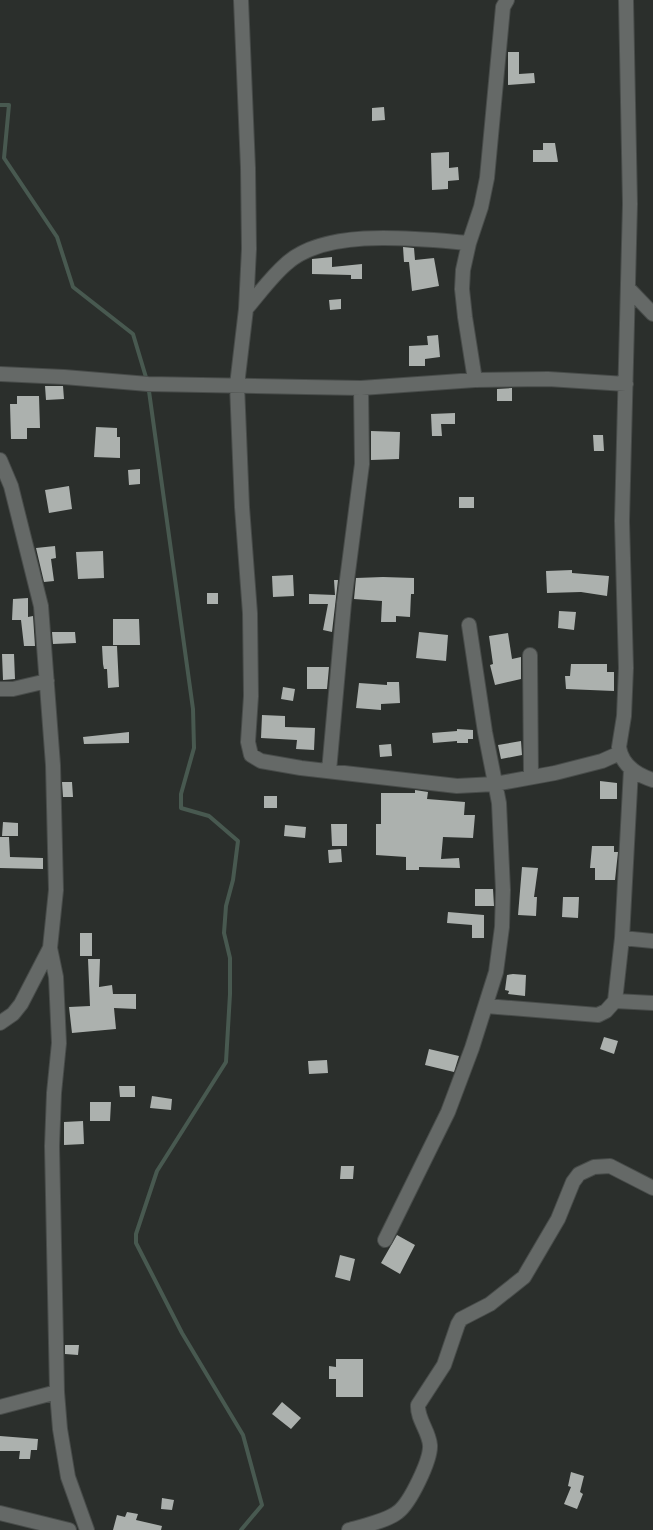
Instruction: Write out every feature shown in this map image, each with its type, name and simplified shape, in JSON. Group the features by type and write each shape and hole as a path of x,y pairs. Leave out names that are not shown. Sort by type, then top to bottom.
{"street":[{"path":"241,0 249,249 246,309 237,385 242,507 250,613 249,750 251,755 261,762 457,786 495,784 589,765 620,753"},
{"path":"475,380 462,289 463,270 469,243 482,207 487,178 504,7 507,0"},
{"path":"627,0 630,204 622,521 626,668 624,716 619,734 620,753 630,769 653,780"},
{"path":"246,309 287,262 311,248 329,242 385,238 469,243"},
{"path":"628,288 653,314"},
{"path":"0,374 148,384 361,388 475,380 548,379 626,384"},
{"path":"329,771 344,603 362,464 361,388"},
{"path":"0,460 11,486 41,606 53,765 56,890 50,948 56,977 59,1042 52,1146 57,1392 68,1477 87,1530"},
{"path":"385,1239 448,1112 496,972 502,927 503,890 499,803 485,732 469,625"},
{"path":"530,655 531,776"},
{"path":"0,689 12,689 47,681"},
{"path":"486,1006 598,1015 606,1011 615,1001 622,938 630,769"},
{"path":"622,938 653,941"},
{"path":"0,1023 13,1014 21,1004 50,948"},
{"path":"615,1001 653,1003"},
{"path":"350,1530 373,1524 399,1512 426,1467 430,1448 429,1438 417,1412 418,1405 444,1365 458,1324 461,1320 490,1304 524,1276 558,1219 573,1182 579,1174 594,1167 610,1166 653,1188"},
{"path":"0,1407 57,1392"},
{"path":"0,1513 69,1530"}],"building":[{"path":"508,52 519,52 519,74 534,73 535,83 508,85"},
{"path":"384,107 385,120 372,121 372,108"},
{"path":"543,143 555,143 558,162 533,162 533,150 543,150"},
{"path":"449,152 449,168 458,167 459,180 448,181 448,189 432,190 431,153"},
{"path":"403,247 414,248 415,260 434,258 439,286 412,291 409,262 404,262"},
{"path":"332,257 332,267 362,264 362,279 351,279 351,275 312,274 312,259"},
{"path":"341,299 341,309 330,310 329,300"},
{"path":"438,335 440,357 425,359 425,366 409,366 409,346 428,345 427,336"},
{"path":"45,386 63,386 64,399 46,400"},
{"path":"512,388 512,401 497,401 497,389"},
{"path":"17,396 39,396 40,428 27,428 27,439 11,439 10,404 17,404"},
{"path":"455,413 455,424 441,424 442,436 432,436 431,414"},
{"path":"96,427 117,428 117,437 120,437 120,458 94,457"},
{"path":"371,431 400,432 399,459 371,460"},
{"path":"593,435 603,435 604,451 594,451"},
{"path":"140,469 140,484 129,485 128,470"},
{"path":"69,486 72,509 49,513 45,490"},
{"path":"459,497 474,497 474,508 459,508"},
{"path":"55,546 56,558 51,559 54,581 44,582 36,548"},
{"path":"103,551 104,578 78,579 76,552"},
{"path":"572,570 572,573 609,576 607,596 581,592 547,593 546,571"},
{"path":"293,575 294,596 273,597 272,576"},
{"path":"356,578 414,578 410,617 396,616 396,622 381,622 382,601 354,599"},
{"path":"334,580 338,580 332,632 323,630 328,604 309,604 309,594 335,595"},
{"path":"207,593 218,593 218,604 207,604"},
{"path":"28,598 28,617 33,616 35,646 24,646 21,620 12,620 13,599"},
{"path":"559,611 576,612 574,630 558,628"},
{"path":"113,619 139,619 140,645 113,645"},
{"path":"52,632 75,632 76,643 53,644"},
{"path":"419,632 448,635 446,661 416,658"},
{"path":"508,633 512,659 521,657 521,679 495,685 490,665 493,664 489,636"},
{"path":"102,646 117,646 119,687 108,688"},
{"path":"2,654 14,654 15,679 3,680"},
{"path":"571,664 607,664 607,672 614,672 614,691 566,689 565,676 570,676"},
{"path":"307,667 329,667 327,689 307,689"},
{"path":"387,682 399,682 400,703 381,704 381,710 356,708 359,683 387,685"},
{"path":"283,687 295,689 293,701 281,699"},
{"path":"262,715 285,716 285,727 315,728 314,750 296,749 297,740 261,738"},
{"path":"457,729 473,730 473,739 468,739 468,743 457,743 457,741 433,743 432,733 457,731"},
{"path":"129,732 129,743 84,744 83,737"},
{"path":"521,741 522,755 501,759 498,745"},
{"path":"391,744 392,756 380,757 379,745"},
{"path":"600,781 617,783 617,799 600,799"},
{"path":"62,782 72,782 73,797 63,797"},
{"path":"415,790 428,792 427,799 465,802 464,815 475,815 473,838 443,837 441,859 459,858 460,868 419,867 419,870 406,870 406,857 376,855 376,824 381,824 381,793 415,793"},
{"path":"264,796 277,796 277,808 264,808"},
{"path":"3,822 18,823 18,836 2,836"},
{"path":"331,824 347,824 347,846 332,846"},
{"path":"285,825 306,827 305,838 284,836"},
{"path":"0,837 9,837 10,857 43,858 43,869 0,868"},
{"path":"592,846 614,846 614,852 618,852 615,880 595,880 595,868 590,868"},
{"path":"341,849 342,862 329,863 328,850"},
{"path":"522,867 538,868 534,897 537,897 536,916 518,915"},
{"path":"475,889 493,889 494,906 475,906"},
{"path":"563,897 579,897 578,918 562,917"},
{"path":"448,912 484,915 484,938 472,938 472,925 447,923"},
{"path":"80,933 92,933 92,956 80,956"},
{"path":"88,959 100,959 99,987 112,985 113,994 136,994 136,1009 114,1008 116,1029 72,1033 69,1007 90,1006"},
{"path":"507,975 526,975 525,996 508,994 509,991 505,990"},
{"path":"604,1037 618,1041 614,1054 600,1049"},
{"path":"429,1049 459,1056 454,1072 425,1065"},
{"path":"327,1060 328,1073 309,1074 308,1061"},
{"path":"119,1086 135,1086 135,1097 120,1097"},
{"path":"152,1096 172,1099 171,1110 150,1108"},
{"path":"90,1102 111,1102 110,1121 90,1121"},
{"path":"83,1121 84,1144 64,1145 64,1122"},
{"path":"341,1166 354,1166 353,1179 340,1179"},
{"path":"397,1235 415,1245 400,1274 381,1263"},
{"path":"340,1255 355,1259 350,1281 335,1277"},
{"path":"65,1345 79,1345 78,1355 65,1354"},
{"path":"336,1359 363,1359 363,1397 336,1397 336,1379 329,1379 329,1366 336,1367"},
{"path":"282,1402 301,1418 291,1429 272,1414"},
{"path":"0,1436 38,1439 37,1450 31,1450 30,1459 19,1459 20,1451 0,1451"},
{"path":"571,1472 584,1476 580,1492 583,1494 577,1509 564,1504 571,1487 568,1486"},
{"path":"162,1498 174,1500 172,1510 161,1509"},
{"path":"127,1512 138,1514 136,1520 162,1526 161,1530 113,1530 117,1515 125,1517"}],"waterway":[{"path":"0,105 9,105 4,158 57,237 73,287 133,334 148,384 193,709 194,748 181,794 181,808 209,816 238,841 233,880 226,906 224,933 230,958 226,1062 157,1171 136,1234 136,1243 182,1333 243,1435 262,1505 241,1530"}]}
